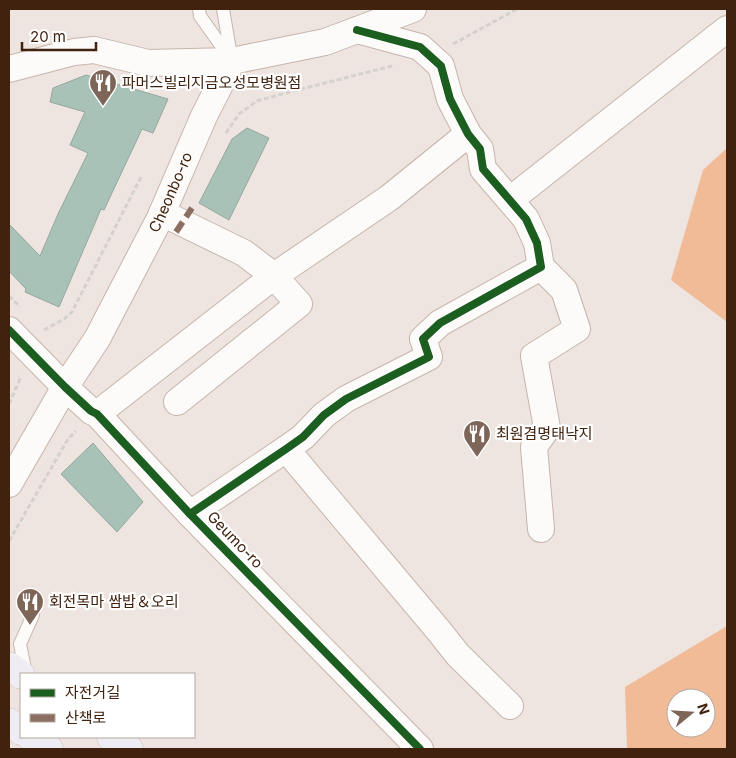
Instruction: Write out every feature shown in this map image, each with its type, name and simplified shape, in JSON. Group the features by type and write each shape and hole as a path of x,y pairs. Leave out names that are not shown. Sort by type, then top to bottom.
{"main road":[{"path":"9,666 20,674"},
{"path":"9,722 20,730"},
{"path":"32,738 49,749"},
{"path":"112,738 129,749"},
{"path":"9,746 19,749"}],"street":[{"path":"9,69 74,52 94,50 148,63 232,61 325,42 413,9"},
{"path":"357,30 420,47 441,66 450,99 468,134 480,148 483,168 526,219 537,243 541,267 564,290 577,330 534,356 546,428 534,447 541,529"},
{"path":"510,200 727,30"},
{"name":"Cheonbo-ro","path":"9,484 65,388 97,338 162,213 204,116 232,61"},
{"path":"87,421 274,276 389,198 468,134"},
{"path":"162,213 244,253 274,276 298,304 177,402"},
{"path":"190,514 286,449 303,436 324,415 346,399 429,357 423,339 440,322 541,267"},
{"name":"Geumo-ro","path":"16,320 65,388 91,410 87,421 190,514 420,749"},
{"path":"286,449 458,655 510,706"}],"lane":[{"path":"199,9 200,16 232,61"},
{"path":"223,9 232,61"},
{"path":"26,673 20,644 33,615"}],"path":[{"path":"450,46 517,9"},
{"path":"226,134 240,114 257,102 392,66"},
{"path":"37,323 44,330 64,319 72,312 142,175"},
{"path":"9,296 16,320"},
{"path":"9,404 20,379 18,370"},
{"path":"9,542 68,438 87,421"}],"shaded area":[{"path":"727,148 727,322 671,280 703,170"},
{"path":"727,626 727,749 627,749 625,687"}],"building":[{"path":"86,75 168,99 153,133 142,129 104,210 101,209 59,307 25,292 26,289 9,271 9,224 40,256 88,153 70,145 85,112 50,102 53,88"},
{"path":"247,128 269,138 229,220 199,203 232,139"},
{"path":"93,443 143,502 117,532 61,474"}],"marked path":[{"path":"176,232 192,208"}],"cycle path":[{"path":"190,514 303,437 324,415 346,399 429,357 423,339 440,323 541,267 537,243 526,219 483,169 480,149 468,134 450,99 441,66 420,47 357,30"},
{"path":"9,330 65,387 91,411 97,414 190,514 420,749"}],"place":[{"name":"파머스빌리지금오성모병원점","path":"103,107"},
{"name":"최원겸명태낙지","path":"477,458"},
{"name":"회전목마 쌈밥＆오리","path":"30,626"}]}
